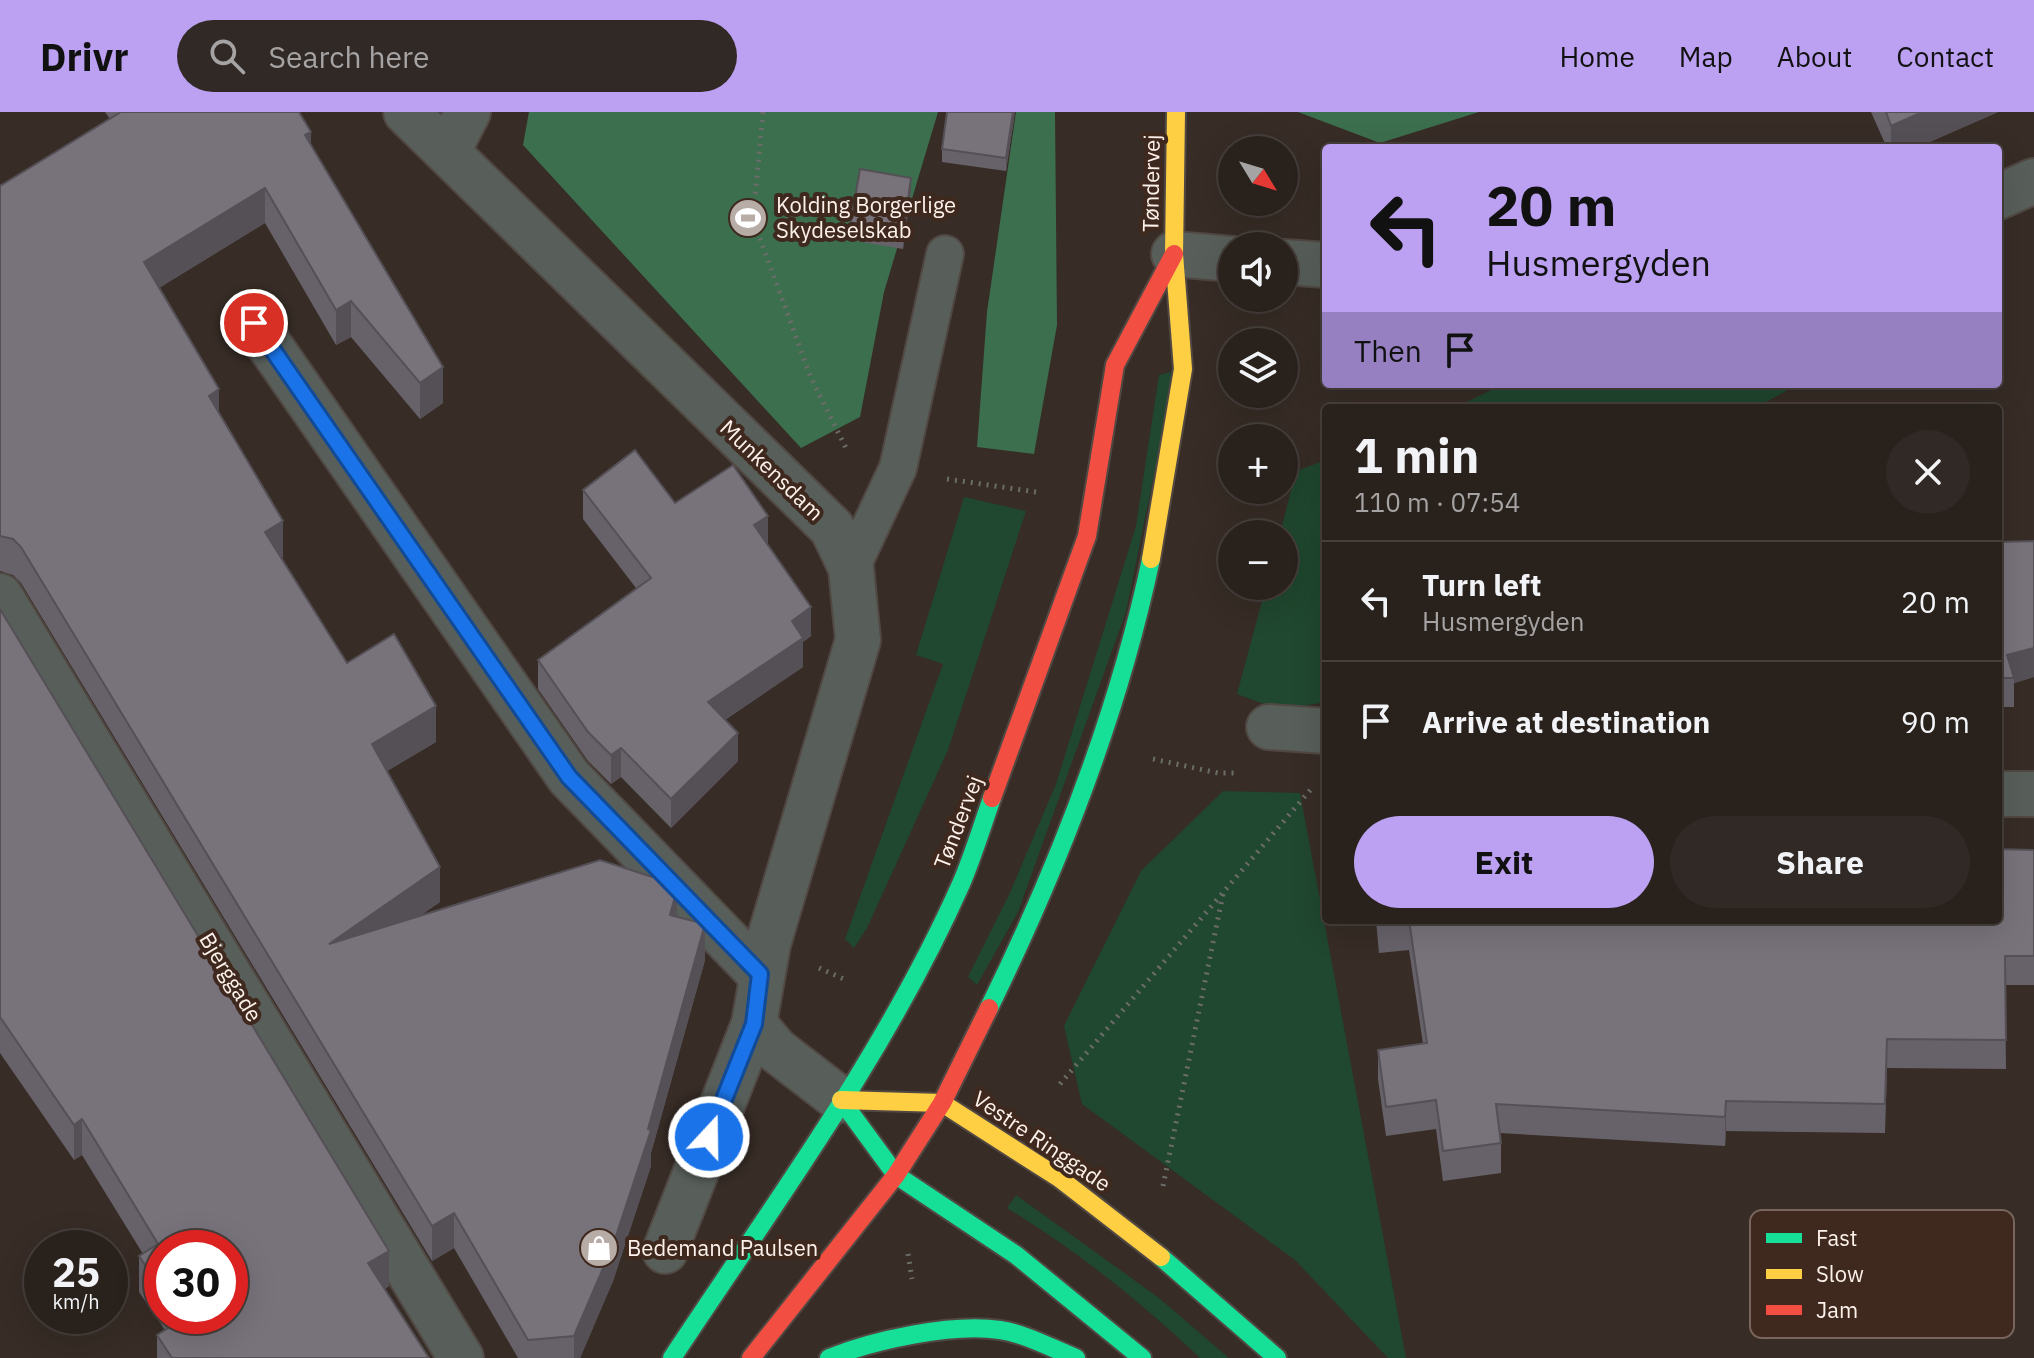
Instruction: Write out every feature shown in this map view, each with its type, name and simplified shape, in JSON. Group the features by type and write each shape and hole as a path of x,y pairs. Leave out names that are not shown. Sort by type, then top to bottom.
{"street":[{"name":"Munkensdam","path":"406,112 832,528 851,568 858,640 764,959 754,1024 665,1251"},
{"path":"448,151 468,112"},
{"name":"Tøndervej","path":"751,1358 896,1175 942,1103 1033,918 1068,834 1119,683 1150,562 1183,369 1174,254 1176,112"},
{"path":"2002,195 2034,181"},
{"path":"1174,254 1218,258"},
{"name":"Tøndervej","path":"672,1358 841,1100 898,1004 961,883 1042,667 1087,536 1115,365 1174,254"},
{"path":"1298,263 1322,265"},
{"path":"254,323 569,777 764,959"},
{"name":"Bjerggade","path":"0,596 461,1358"},
{"path":"1269,727 1322,731"},
{"path":"2002,794 2034,794"},
{"path":"754,1024 776,1050 841,1100 896,1175 1016,1255 1142,1358"},
{"name":"Vestre Ringgade","path":"841,1100 942,1103 1059,1178 1151,1247 1277,1358"},
{"path":"829,1358 843,1351 920,1336 999,1330 1076,1358"}],"lane":[{"path":"851,568 898,468 945,254"}],"path":[{"path":"763,112 753,219 811,378 878,511"},
{"path":"946,479 973,483"},
{"path":"1097,748 1218,773 1258,773 1269,727"},
{"path":"1060,1084 1316,784"},
{"path":"1151,1247 1223,893"},
{"path":"764,959 898,1004"}],"green space":[{"name":"Kolding Borgerlige Skydeselskab","path":"529,112 938,112 884,292 860,417 801,448 523,145"},
{"path":"1016,112 1055,112 1057,325 1034,454 977,447 987,312"},
{"path":"1298,112 1479,112 1380,143"},
{"path":"1175,371 1126,612 1018,912 977,985 968,977 1009,895 1056,784 1136,526 1159,375"},
{"path":"1496,388 1792,388 1762,404 1462,404"},
{"path":"1322,461 1322,703 1280,710 1237,694 1262,600 1298,600 1298,520 1284,520 1288,504 1298,504 1298,470"},
{"path":"964,497 1026,511 948,750 867,928 854,948 845,939 943,664 916,655"},
{"path":"1223,791 1300,793 1322,924 1325,924 1406,1358 1388,1358 1295,1260 1082,1104 1064,1026 1141,871"},
{"path":"1016,1195 1159,1298 1229,1358 1200,1358 1107,1278 1007,1208"}],"building":[{"path":"121,112 299,112 311,132 305,135 443,367 420,383 351,301 336,310 265,188 144,262 219,389 209,396 283,521 265,532 347,663 394,634 436,706 372,744 440,867 329,944 600,860 671,883 677,889 670,915 705,924 648,1129 651,1130 613,1245 574,1336 528,1340 454,1213 432,1226 21,547 13,539 0,536 0,186"},
{"path":"947,112 1013,112 1006,158 942,149"},
{"path":"1886,112 1922,112 1891,126"},
{"path":"860,169 911,178 903,236 850,227"},
{"path":"635,450 675,503 733,465 768,516 754,525 811,607 792,621 803,638 708,702 738,733 671,799 621,748 611,755 588,732 538,660 651,578 583,490"},
{"path":"2034,541 2034,648 2007,655 2014,678 2002,678 2002,542"},
{"path":"0,609 389,1251 368,1263 429,1358 172,1358 159,1334 248,1334 248,1230 149,1230 82,1119 74,1125 0,1017"},
{"path":"2002,849 2034,850 2034,956 2005,956 2006,1040 1887,1039 1885,1104 1726,1101 1725,1117 1496,1104 1501,1143 1443,1151 1436,1100 1386,1107 1378,1050 1427,1043 1410,924 2002,924"}],"traffic: fast":[{"path":"989,1008 1039,899 1084,788 1122,675 1151,559"},
{"path":"672,1358 826,1127 898,1008 961,884 992,798"},
{"path":"841,1100 896,1175 1016,1255 1142,1358"},
{"path":"1161,1257 1277,1358"},
{"path":"829,1358 913,1335 981,1328 1019,1335 1076,1358"}],"traffic: slow":[{"path":"1151,559 1183,369 1174,254 1176,112"},
{"path":"841,1100 942,1103 1059,1178 1161,1257"}],"traffic: jam":[{"path":"992,798 1087,536 1115,365 1174,254"},
{"path":"751,1358 896,1175 942,1103 989,1008"}],"place":[{"name":"Kolding Borgerlige Skydeselskab","path":"748,218"},
{"name":"Bedemand Paulsen","path":"599,1248"}],"route":[{"path":"254,323 569,777 760,974 754,1024 709,1137"}]}
